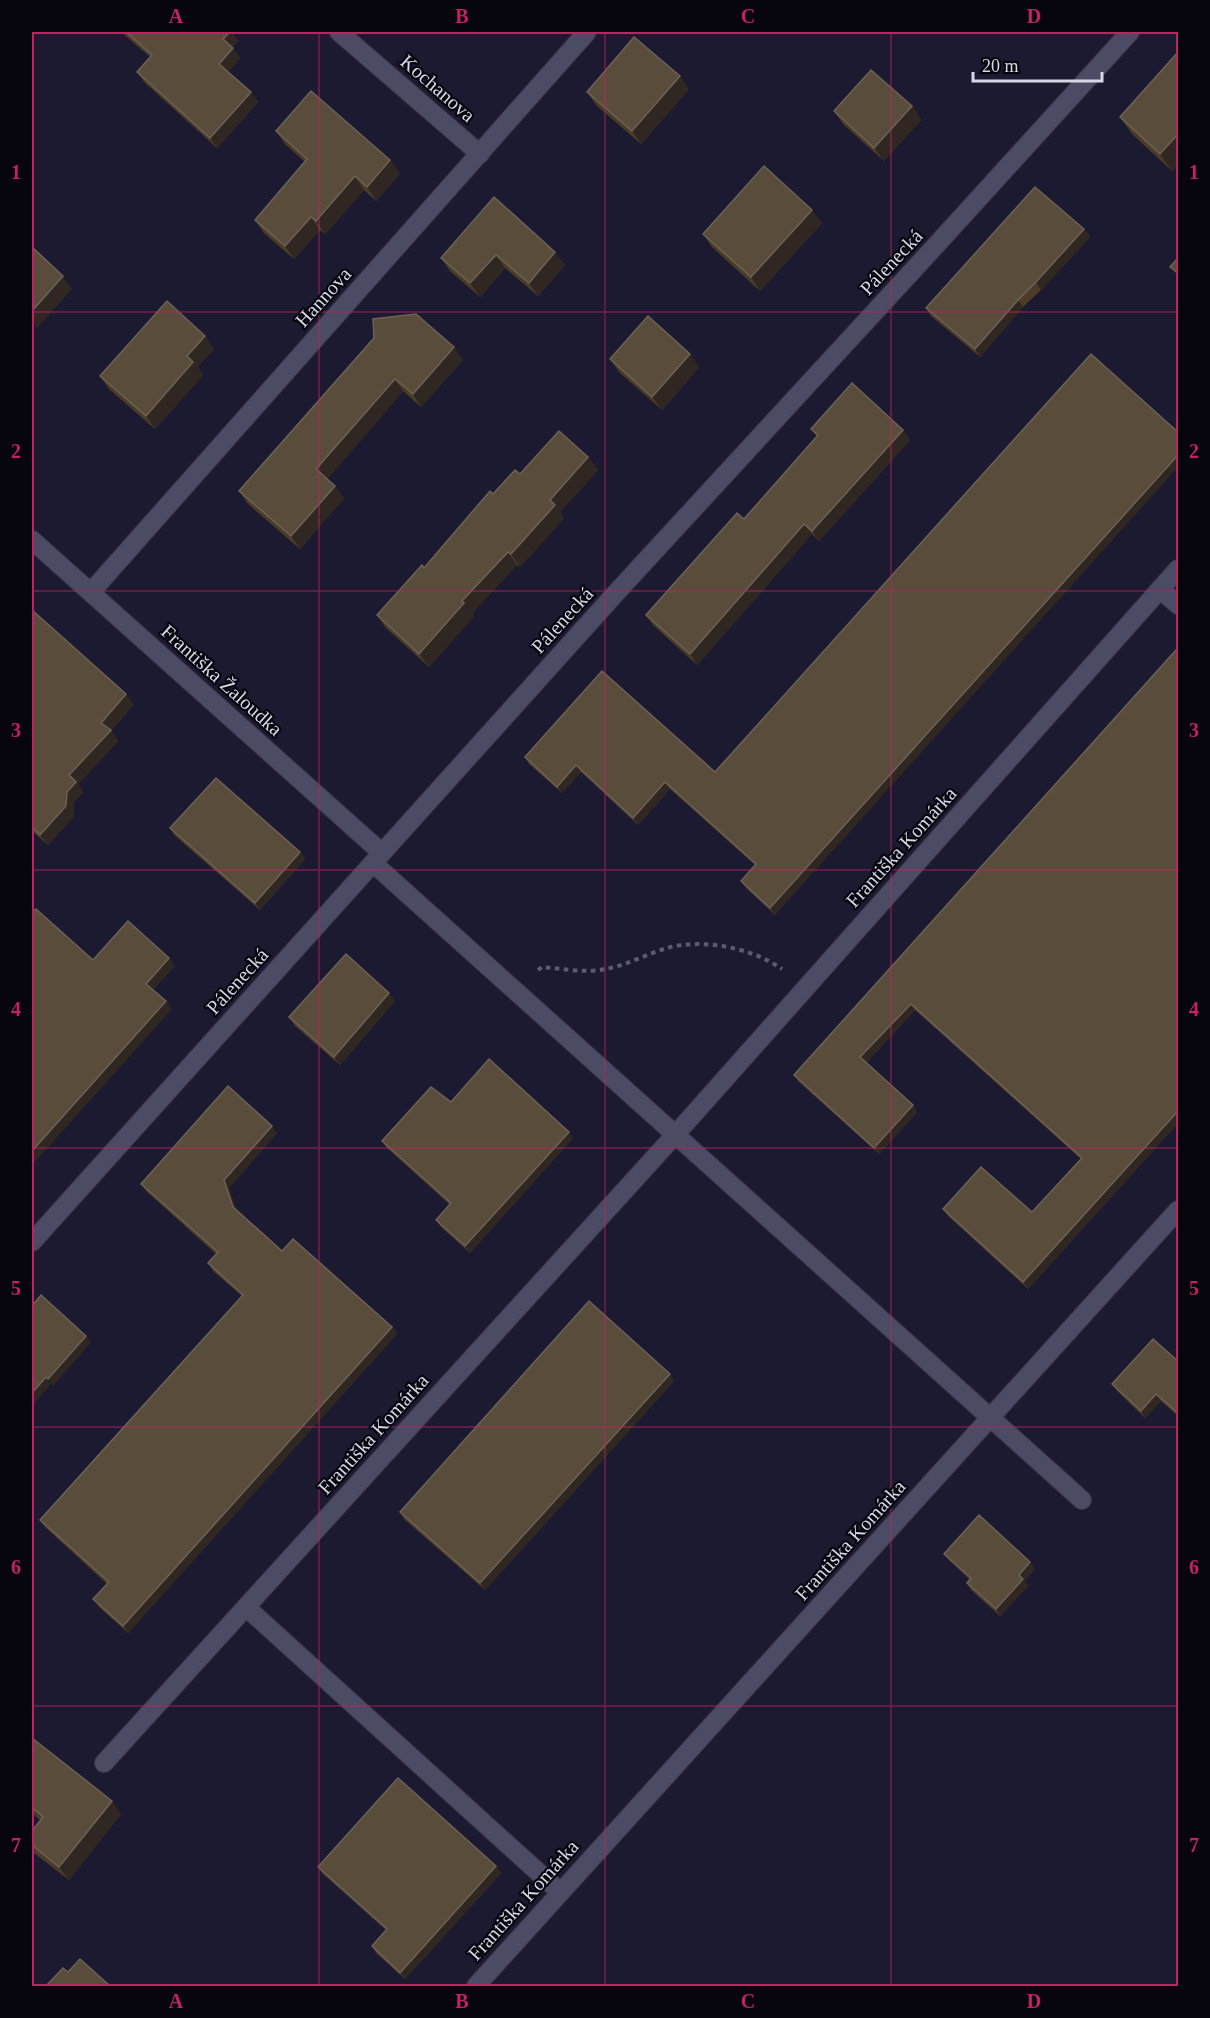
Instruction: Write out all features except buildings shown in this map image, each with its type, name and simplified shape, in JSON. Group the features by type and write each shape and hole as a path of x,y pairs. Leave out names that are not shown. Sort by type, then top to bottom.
{"street":[{"name":"Kochanova","path":"339,32 480,154"},
{"name":"Hannova","path":"91,592 587,32"},
{"name":"Pálenecká","path":"32,1242 615,594 1130,32"},
{"name":"Františka Žaloudka","path":"32,540 378,858"},
{"name":"Františka Komárka","path":"104,1763 675,1135 1179,568"},
{"path":"1160,589 1179,605"},
{"path":"378,858 515,991 1082,1500"},
{"name":"Františka Komárka","path":"476,1986 1179,1210"},
{"path":"247,1608 560,1892"}],"path":[{"path":"515,991 534,971 542,968 579,971 605,970 670,947 692,945 715,945 744,952 772,962 807,986"}]}
